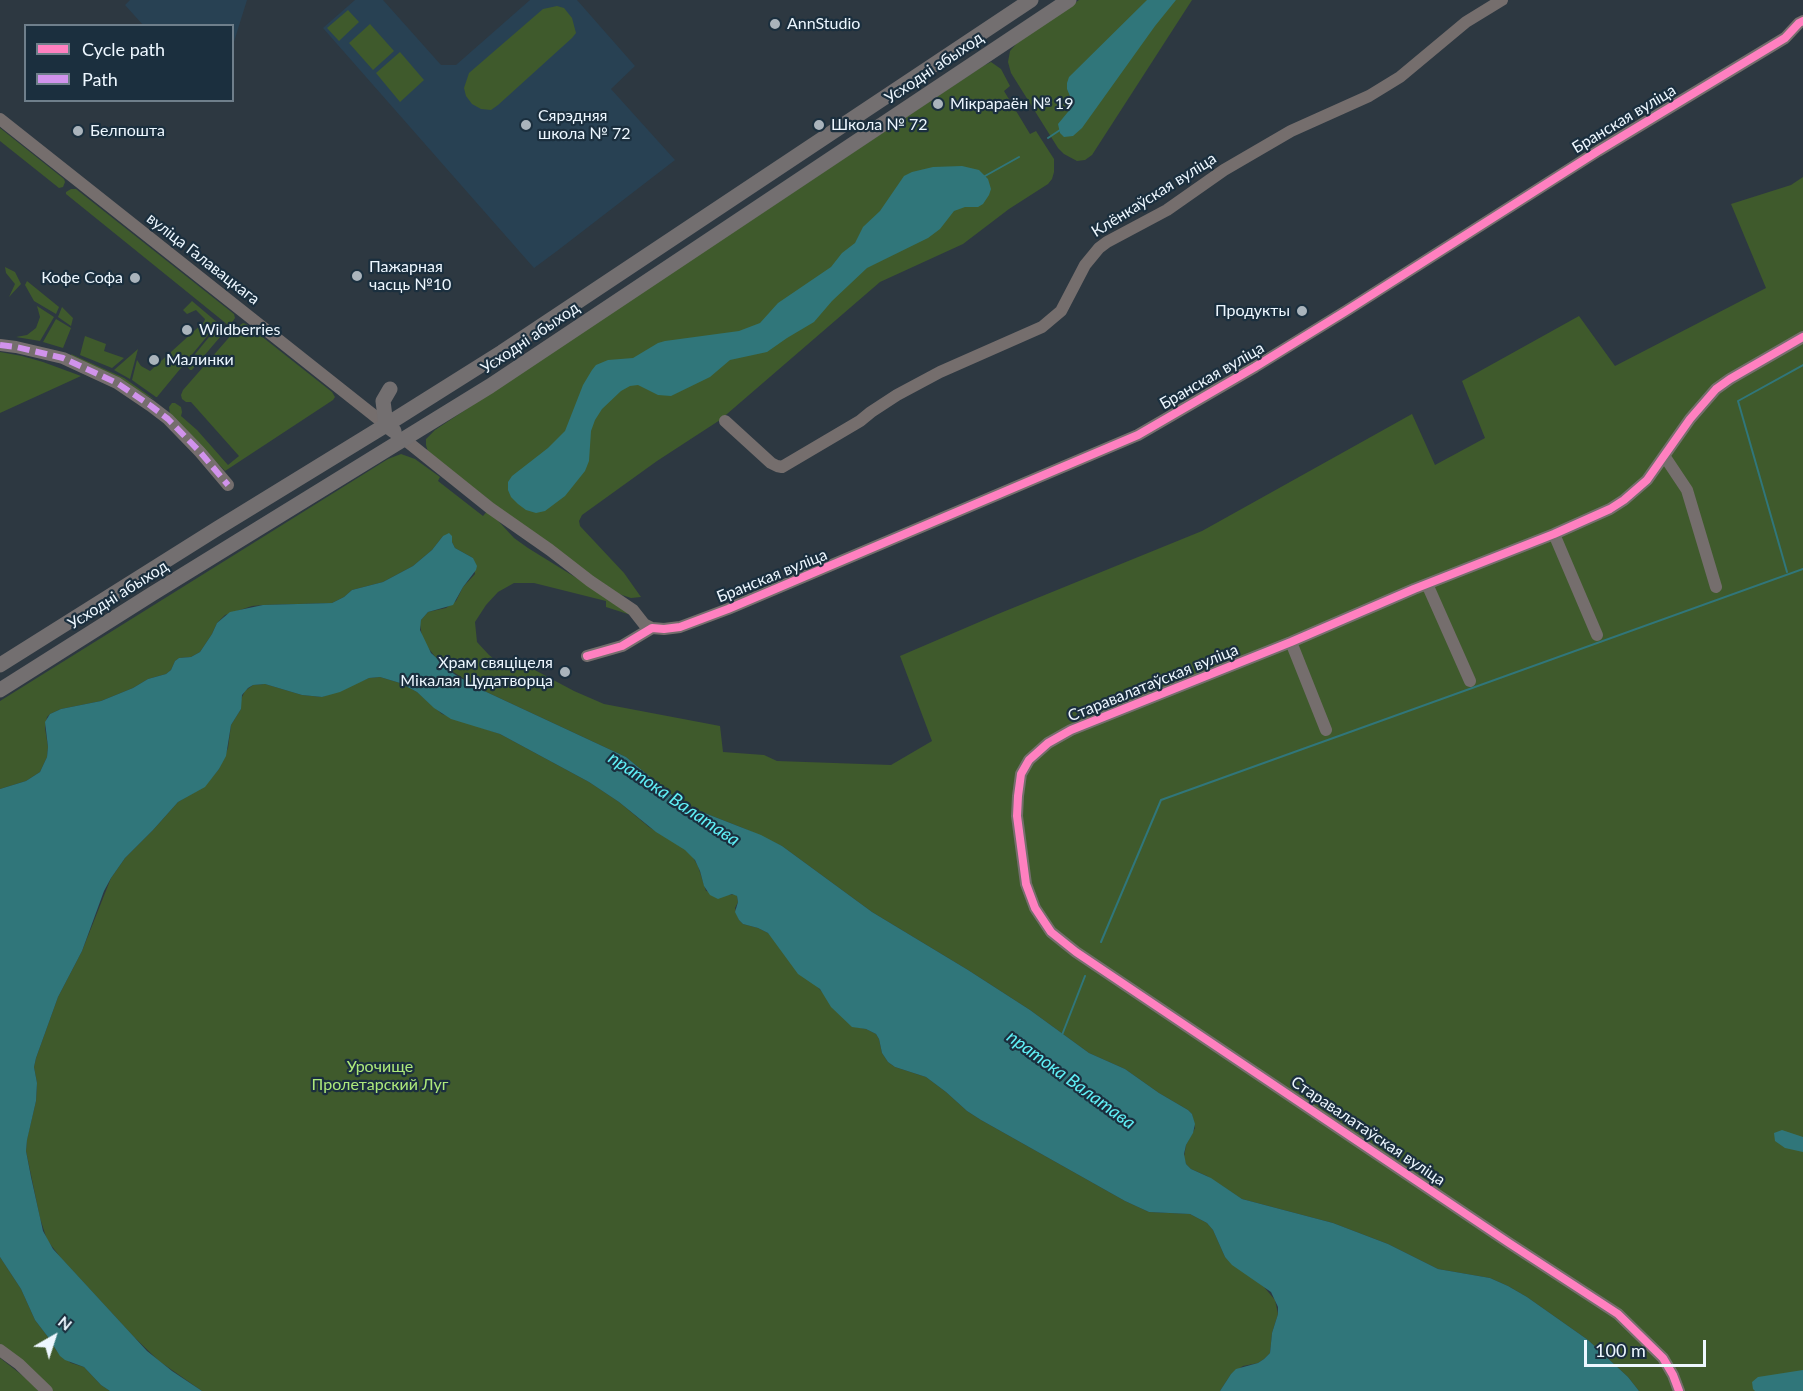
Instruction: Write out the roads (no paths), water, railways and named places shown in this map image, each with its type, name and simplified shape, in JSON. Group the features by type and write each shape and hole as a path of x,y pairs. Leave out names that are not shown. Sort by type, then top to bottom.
{"main road":[{"name":"Усходні абыход","path":"0,665 502,352 1031,0"},
{"name":"Усходні абыход","path":"0,690 490,386 1070,0"},
{"path":"390,389 383,401 386,425 404,439"}],"street":[{"name":"Клёнкаўская вуліца","path":"725,421 771,463 782,467 860,422 897,395 940,372 1042,327 1061,311 1085,265 1107,242 1167,210 1224,170 1291,131 1369,96 1400,77 1466,22 1502,0"},
{"name":"Бранская вуліца","path":"587,656 622,646 652,628 680,627 699,620 1138,435 1284,349 1598,151 1785,38 1802,21"},
{"name":"вуліца Галавацкага","path":"0,119 386,425"},
{"name":"Старавалатаўская вуліца","path":"1679,1391 1663,1358 1618,1314 1070,947 1051,932 1035,909 1026,884 1017,816 1021,774 1029,760 1048,743 1071,730 1292,642 1427,584 1603,513 1624,500 1647,480 1665,458 1690,419 1716,389 1803,337"},
{"path":"0,345 63,358 117,383 168,419 228,485"},
{"path":"404,439 490,508 633,610 644,624 652,628"},
{"path":"1665,458 1687,490 1716,587"},
{"path":"1554,534 1597,635"},
{"path":"1427,584 1470,681"},
{"path":"1292,642 1326,730"},
{"path":"0,1350 19,1364 47,1391"}],"water":[{"path":"1147,0 1176,0 1082,128 1073,136 1064,137 1060,133 1058,124 1072,107 1067,89 1069,77"},
{"path":"962,166 979,170 988,179 991,189 983,204 954,211 940,229 928,238 867,268 832,301 814,322 767,352 730,360 710,377 671,396 658,395 638,385 621,391 602,409 595,420 591,431 589,461 585,471 565,496 545,511 536,513 526,510 511,497 508,482 512,476 548,448 565,431 583,385 596,365 608,360 633,358 665,341 739,331 760,323 778,303 831,267 842,253 855,243 863,227 880,211 904,176 933,167"},
{"name":"пратока Валатава","path":"449,533 455,548 473,558 477,566 476,570 453,605 428,612 421,620 420,630 431,653 454,674 480,689 626,757 684,805 761,835 782,846 872,912 1030,1010 1089,1053 1125,1069 1188,1110 1195,1124 1184,1154 1186,1164 1191,1169 1211,1178 1242,1199 1333,1223 1388,1244 1438,1269 1490,1278 1508,1286 1588,1340 1628,1377 1639,1391 1220,1391 1236,1369 1258,1363 1270,1353 1278,1307 1271,1292 1232,1265 1225,1257 1213,1230 1207,1223 1190,1214 1149,1212 1125,1201 981,1120 926,1077 895,1067 882,1053 876,1034 866,1029 852,1027 831,1007 820,989 798,974 768,933 743,924 739,920 735,912 737,896 732,894 718,899 710,895 704,886 695,860 685,850 656,832 619,802 589,782 500,734 451,719 434,708 417,692 400,683 380,677 369,678 340,692 322,697 302,695 265,684 248,688 242,695 241,709 231,725 226,756 219,769 205,787 178,802 125,858 104,891 82,951 58,997 36,1058 34,1067 37,1083 36,1101 26,1151 31,1177 43,1231 53,1249 147,1351 202,1391 110,1391 84,1367 65,1360 35,1320 21,1289 0,1257 0,789 26,781 40,772 47,757 45,722 50,714 61,709 101,701 148,679 166,674 179,658 191,657 200,652 217,623 230,612 263,605 332,603 352,590 383,582 413,566 432,550 443,536"},
{"path":"1782,1130 1803,1137 1803,1152 1785,1148 1775,1141 1774,1133"},
{"path":"1803,1370 1803,1391 1755,1391 1753,1389 1752,1382 1758,1377"}],"waterway":[{"path":"1048,138 1060,130"},
{"path":"985,176 1019,157"},
{"path":"1787,572 1738,401 1803,365"},
{"path":"1101,942 1161,800 1803,569"},
{"path":"1062,1035 1085,976"}],"place":[{"name":"AnnStudio","path":"775,24"},
{"name":"Мікрараён № 19","path":"938,104"},
{"name":"Сярэдняя школа № 72","path":"526,125"},
{"name":"Школа № 72","path":"819,125"},
{"name":"Белпошта","path":"78,131"},
{"name":"Пажарная часць №10","path":"357,276"},
{"name":"Кофе Софа","path":"135,278"},
{"name":"Продукты","path":"1302,311"},
{"name":"Wildberries","path":"187,330"},
{"name":"Малинки","path":"154,360"},
{"name":"Храм свяціцеля Мікалая Цудатворца","path":"565,672"}],"park label":[{"name":"Урочище Пролетарский Луг","path":"380,1076"}]}
